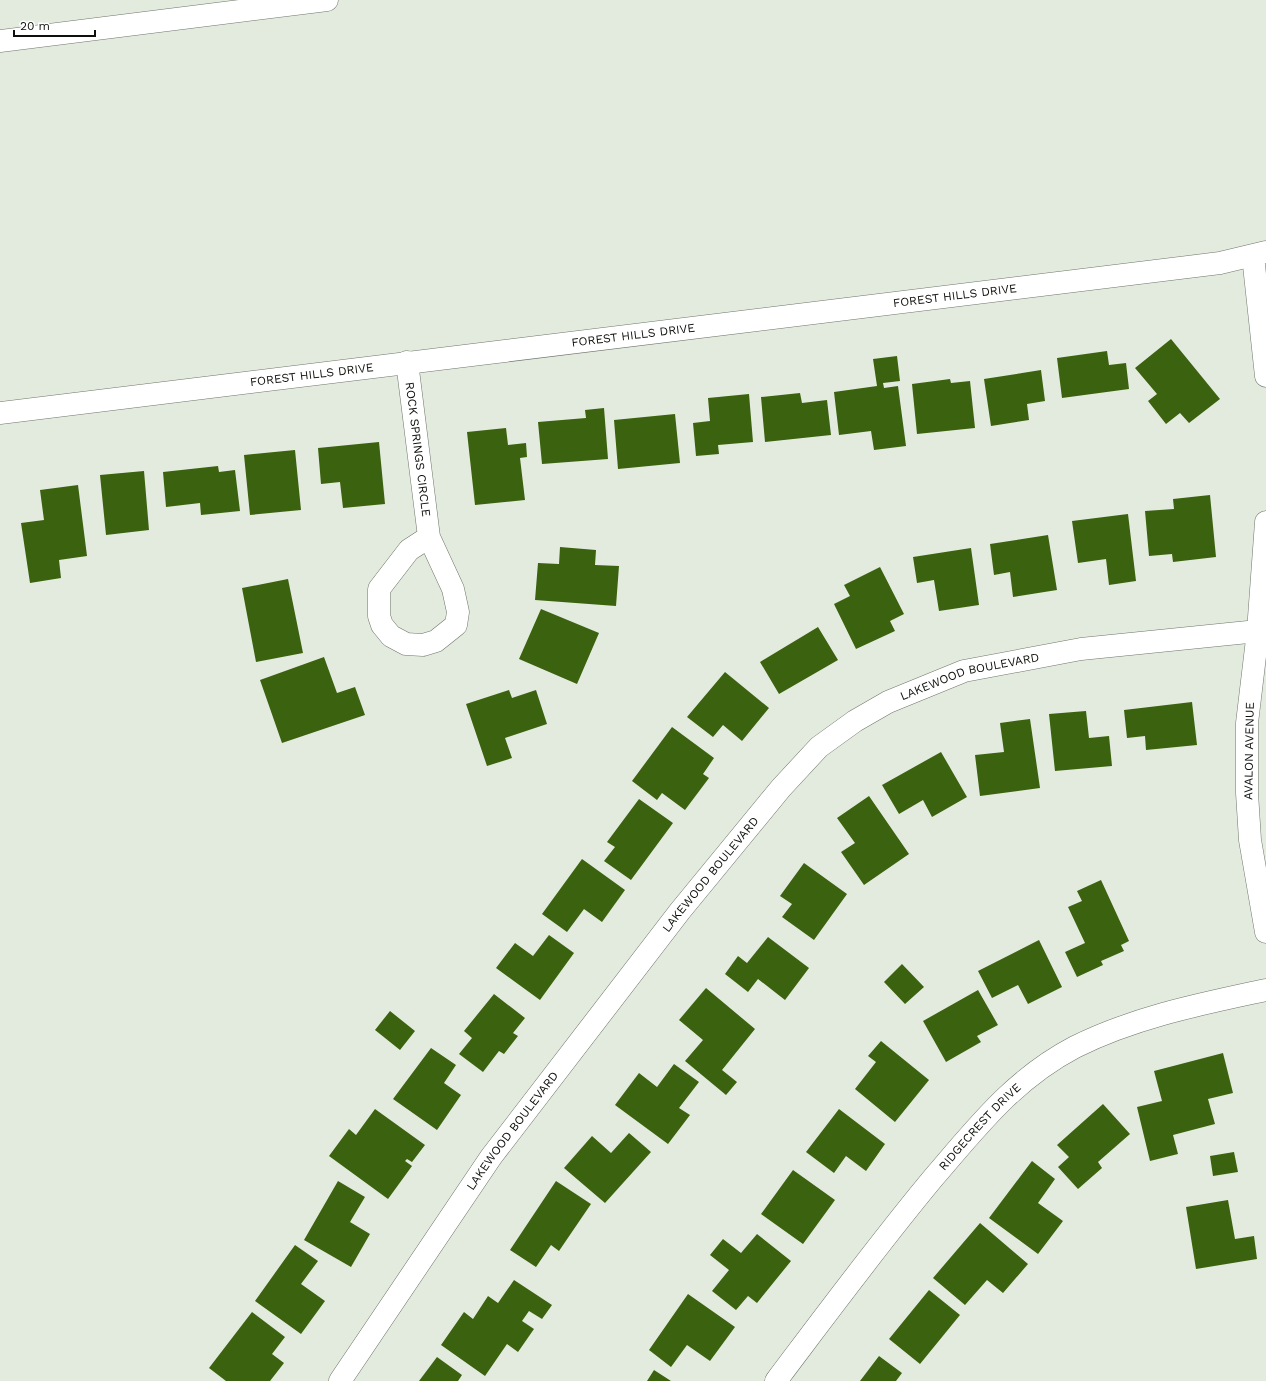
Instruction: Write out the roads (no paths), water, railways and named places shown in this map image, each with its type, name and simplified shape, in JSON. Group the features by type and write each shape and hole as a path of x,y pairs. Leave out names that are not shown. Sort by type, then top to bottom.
{"street":[{"path":"0,41 327,0"},
{"path":"1259,254 1266,376"},
{"name":"FOREST HILLS DRIVE","path":"0,413 1206,264 1259,254"},
{"name":"ROCK SPRINGS CIRCLE","path":"407,362 429,537 453,589 458,612 456,625 436,641 423,645 406,644 391,636 382,625 379,616 379,589 409,550 429,537"},
{"name":"AVALON AVENUE","path":"1266,522 1258,631 1247,723 1247,793 1250,840 1266,932"},
{"name":"LAKEWOOD BOULEVARD","path":"340,1381 491,1157 680,911 781,788 819,747 855,721 888,702 964,671 1082,649 1258,631"},
{"name":"RIDGECREST DRIVE","path":"776,1381 877,1247 975,1128 1018,1084 1074,1048 1126,1024 1188,1007 1266,990"}]}
